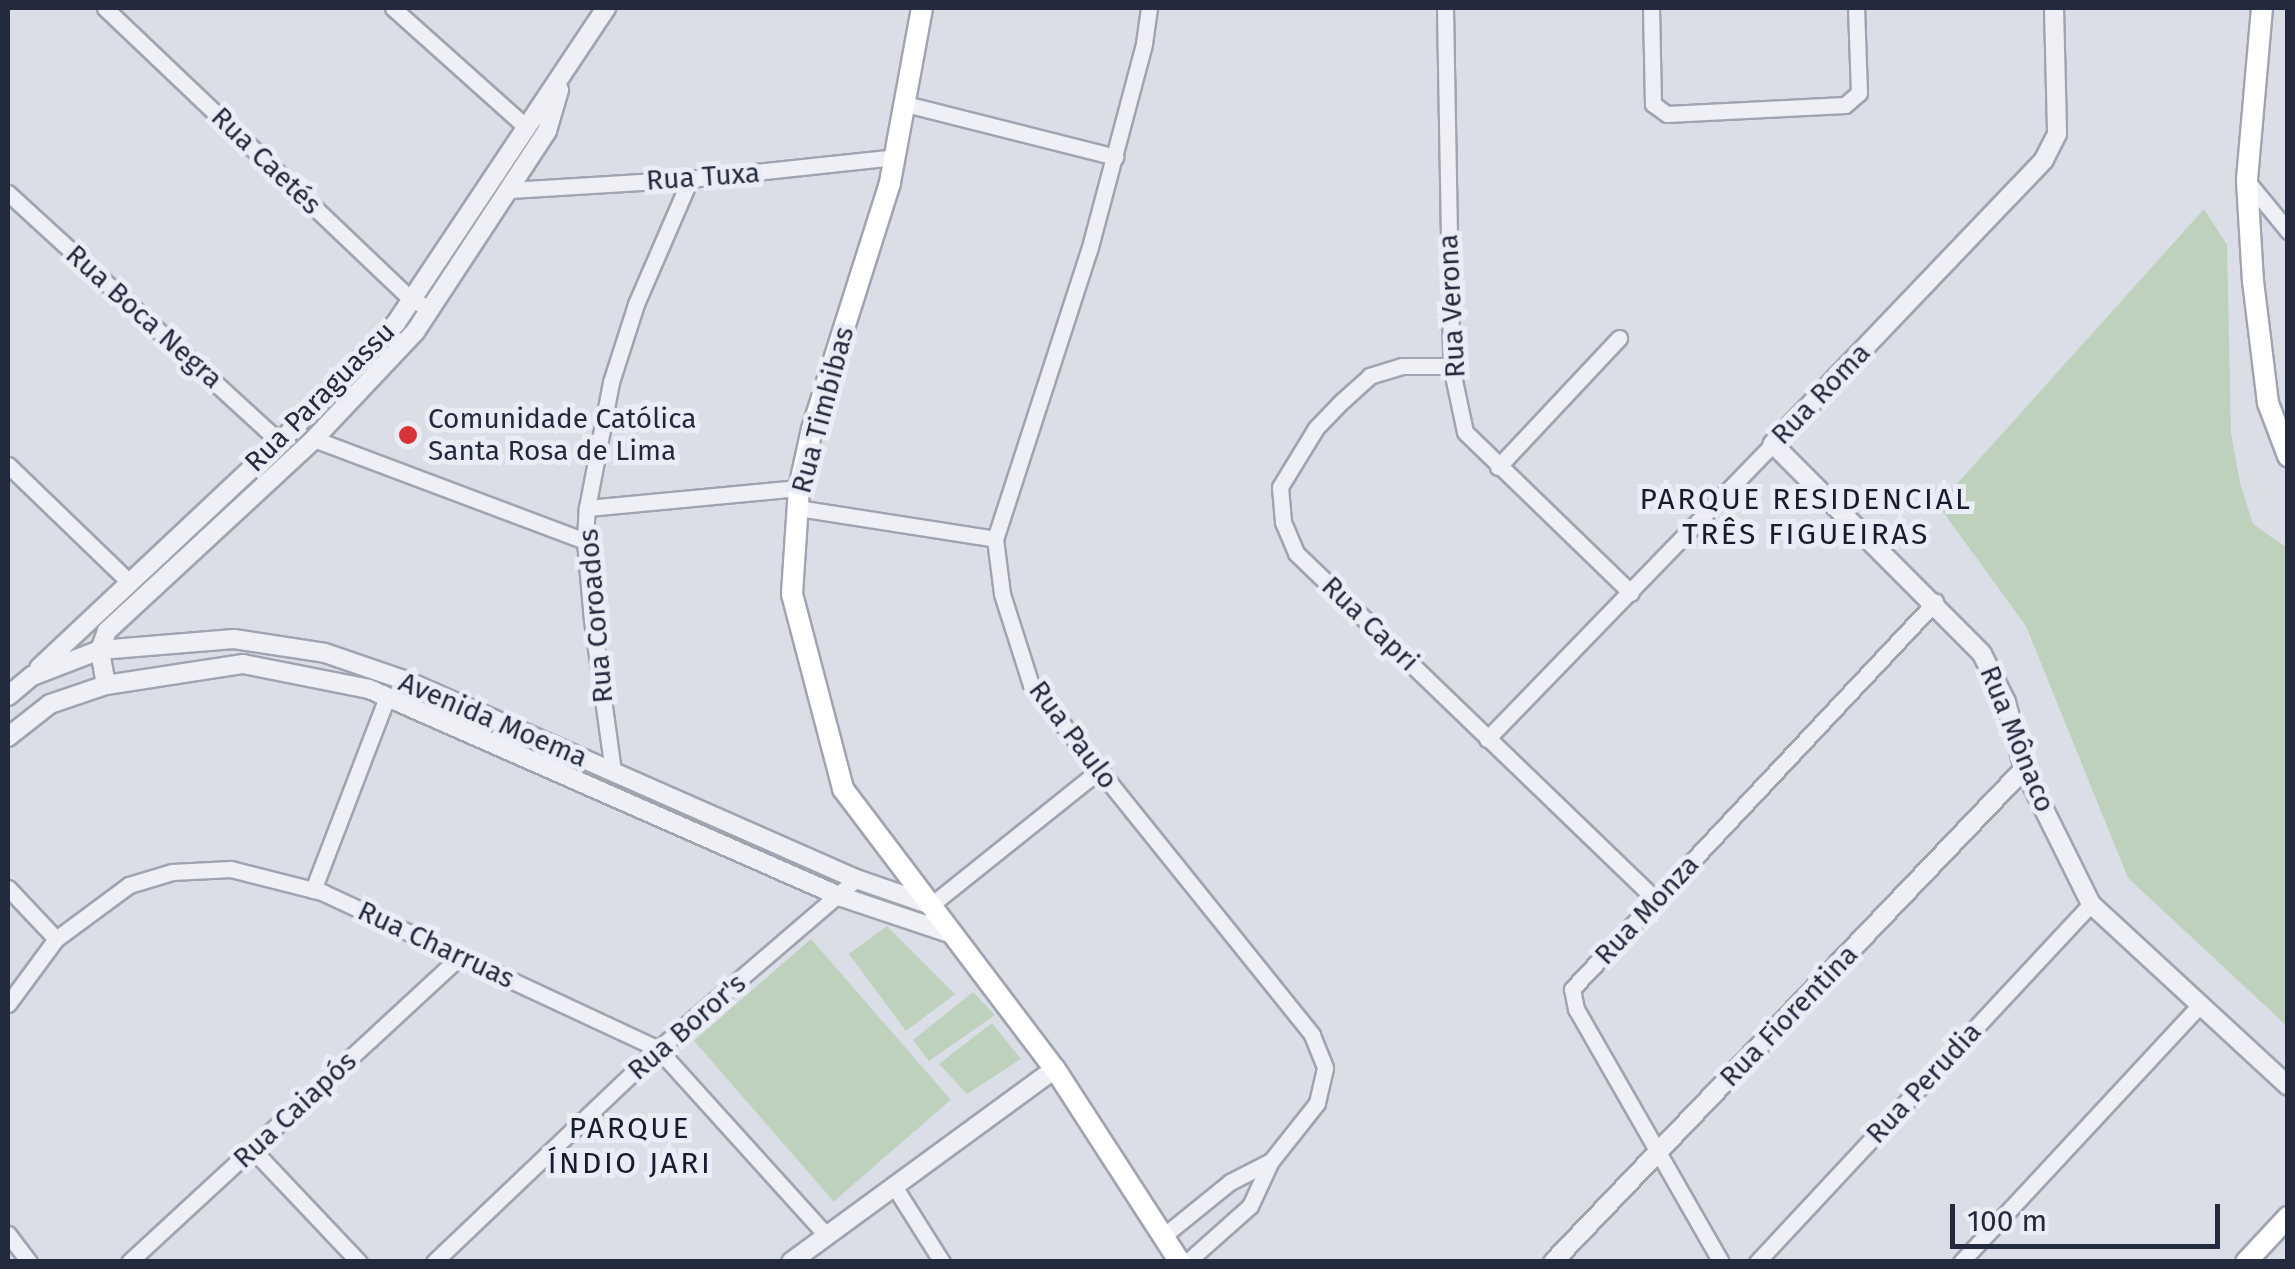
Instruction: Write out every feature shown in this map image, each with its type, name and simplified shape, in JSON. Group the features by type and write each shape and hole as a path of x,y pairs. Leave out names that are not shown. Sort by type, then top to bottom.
{"main road":[{"name":"Rua Timbibas","path":"922,8 895,157 812,429 798,498 792,594 843,788 932,905"},
{"path":"2262,8 2247,181 2253,281 2268,403 2288,456"},
{"path":"932,905 1055,1069 1162,1236 1184,1262"},
{"path":"2246,1262 2288,1217"}],"street":[{"name":"Rua Caetés","path":"105,8 412,300 431,309"},
{"path":"393,8 524,125"},
{"name":"Rua Paraguassu","path":"32,676 128,580 280,442 412,300 524,125 562,80 606,8"},
{"name":"Rua Paulo","path":"1148,8 1144,44 1115,157 995,539 1002,594 1031,685 1312,1036 1325,1068 1318,1103 1271,1160 1250,1206 1184,1262"},
{"name":"Rua Verona","path":"1445,8 1450,366 1465,432 1631,593"},
{"path":"1650,8 1653,104 1658,111 1845,106 1858,92 1856,8"},
{"name":"Rua Roma","path":"1487,738 1631,593 2044,160 2056,134 2054,8"},
{"name":"Rua Paraguassu","path":"106,685 100,650 107,631 314,439 431,309 546,131 562,80"},
{"path":"906,104 1115,157"},
{"name":"Rua Tuxa","path":"510,190 690,179 895,157"},
{"name":"Rua Coroados","path":"613,771 585,541 588,508 611,382 636,304 690,179"},
{"path":"2247,181 2288,231"},
{"name":"Rua Boca Negra","path":"8,193 280,442"},
{"path":"1498,467 1619,338"},
{"name":"Rua Capri","path":"1450,366 1402,366 1370,376 1316,428 1280,487 1283,522 1296,553 1656,900"},
{"path":"314,439 585,541"},
{"name":"Rua Mônaco","path":"1773,444 1982,654 2006,702 2024,769 2091,904 2288,1086"},
{"path":"8,465 128,580"},
{"path":"588,508 798,498 995,539"},
{"name":"Rua Monza","path":"1721,1262 1572,999 1572,989 1934,602"},
{"path":"91,617 107,631"},
{"name":"Avenida Moema","path":"8,696 32,676 100,650 234,639 325,653 407,681 856,879 932,905"},
{"name":"Avenida Moema","path":"8,737 50,704 106,685 243,664 370,689 839,896 952,934"},
{"path":"313,890 387,696"},
{"name":"Rua Fiorentina","path":"1553,1262 2024,769"},
{"path":"932,905 1097,772"},
{"name":"Rua Charruas","path":"8,1004 56,939 129,884 172,872 231,869 313,890 658,1049 826,1235"},
{"name":"Rua Boror's","path":"434,1262 658,1049 856,879"},
{"path":"8,888 56,939"},
{"name":"Rua Perudia","path":"1757,1262 2091,904"},
{"name":"Rua Caiapós","path":"128,1262 460,957"},
{"path":"1961,1262 2198,1006"},
{"path":"791,1262 1055,1069"},
{"path":"253,1150 359,1262"},
{"name":"Rua Paulo","path":"1162,1236 1230,1182 1271,1160"},
{"path":"894,1186 942,1262"},
{"path":"8,1234 29,1262"}],"green space":[{"path":"2204,209 2227,245 2231,433 2240,483 2253,524 2287,548 2287,1026 2128,878 2026,626 1938,505"},
{"path":"887,926 955,994 906,1031 849,954"},
{"path":"811,939 951,1100 834,1201 694,1041"},
{"path":"973,992 995,1015 929,1061 913,1040"},
{"path":"992,1023 1021,1059 967,1094 939,1064"}],"place":[{"name":"Comunidade Católica Santa Rosa de Lima","path":"408,435"}],"district":[{"name":"PARQUE RESIDENCIAL TRÊS FIGUEIRAS","path":"1806,516"},
{"name":"PARQUE ÍNDIO JARI","path":"630,1145"}]}
